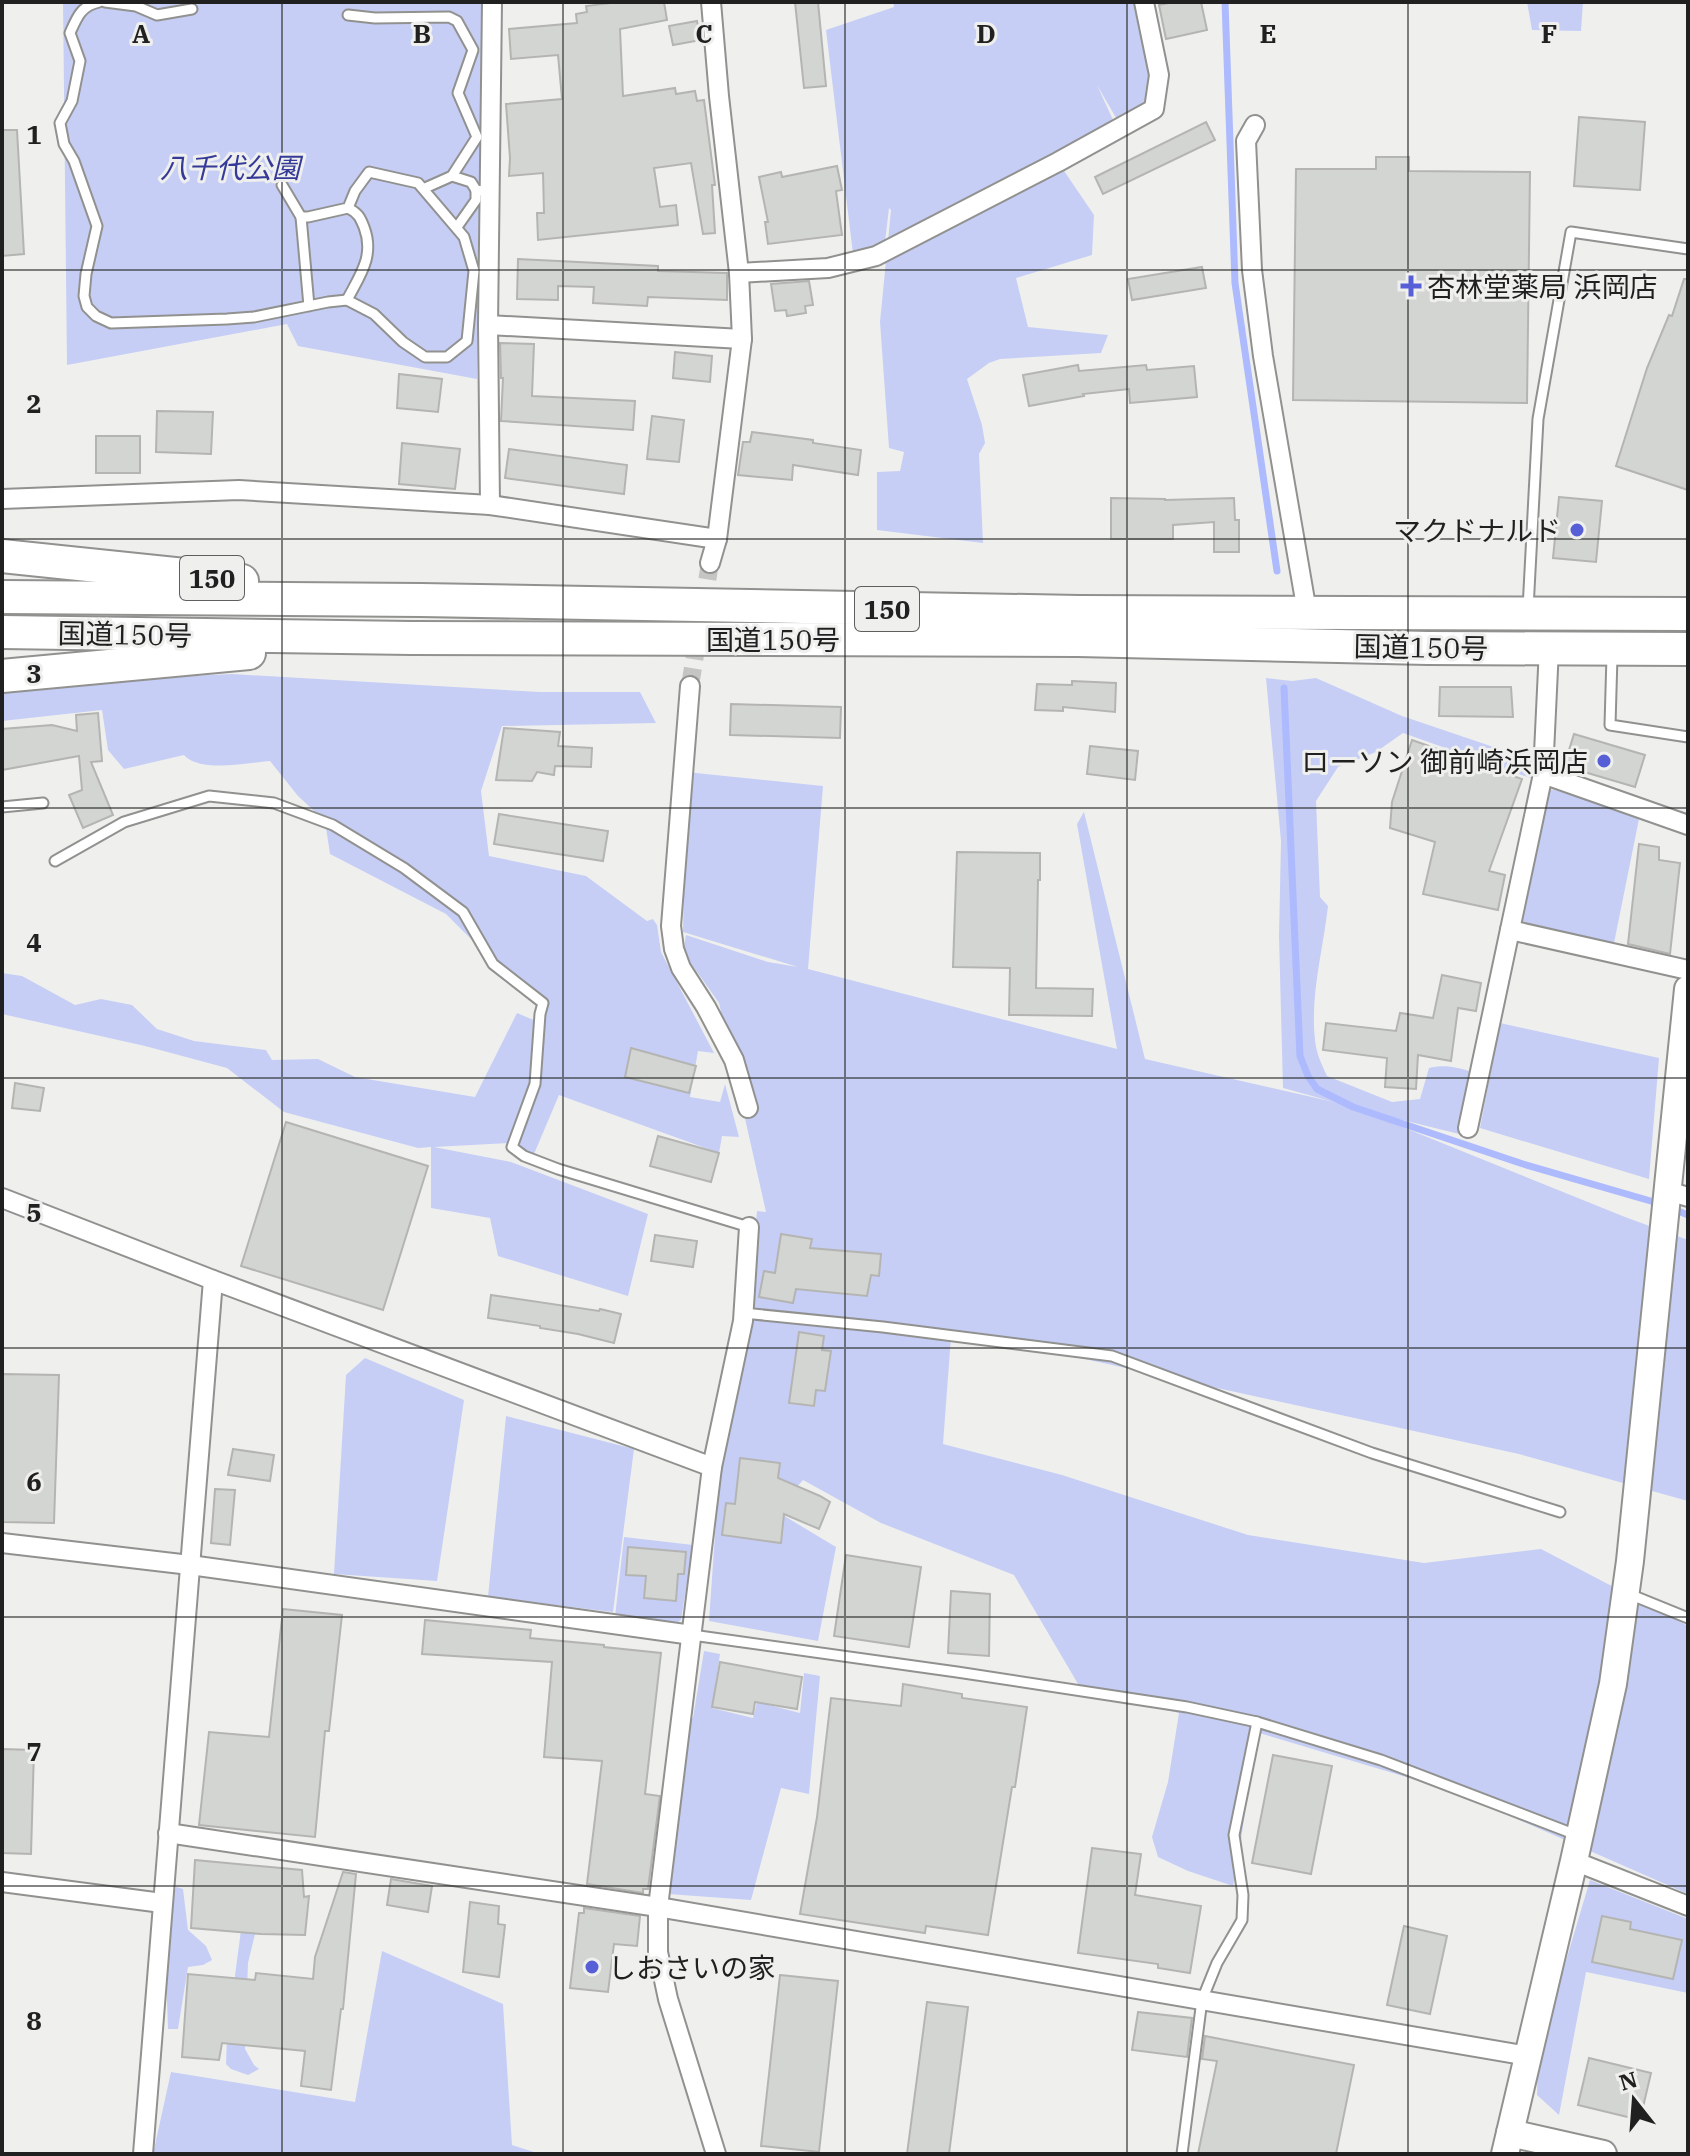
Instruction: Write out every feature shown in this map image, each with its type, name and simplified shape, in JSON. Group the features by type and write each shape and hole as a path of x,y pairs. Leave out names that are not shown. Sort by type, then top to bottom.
{"highway":[{"name":"150","path":"2,556 421,600"},
{"name":"国道150号","path":"2,597 421,600 1079,612 1688,614"},
{"name":"国道150号","path":"2,632 411,638 1078,640 1428,648 1688,649"},
{"name":"150","path":"2,676 411,638"}],"street":[{"path":"490,505 483,191 492,2"},
{"path":"710,563 717,539 742,339 739,273 711,2"},
{"path":"739,273 828,268 876,256 1154,109 1159,75 1144,2"},
{"path":"1255,125 1246,141 1252,270 1263,356 1307,612"},
{"path":"488,325 742,339"},
{"path":"2,499 239,490 490,505 717,539"},
{"path":"1468,1128 1543,774 1549,648"},
{"path":"690,686 671,926 674,949 681,968 734,1060 748,1108"},
{"path":"1543,774 1688,825"},
{"path":"1510,930 1688,970"},
{"path":"1603,2154 1507,2143 1613,1684 1626,1592 1664,1223 1674,1193 1688,989"},
{"path":"2,1198 712,1467"},
{"path":"716,2154 668,1999 658,1952 658,1907 712,1467 743,1313 749,1227"},
{"path":"143,2154 213,1280"},
{"path":"2,1543 190,1565 692,1635"},
{"path":"168,1833 658,1907 1528,2056"},
{"path":"1577,1849 1688,1906"},
{"path":"2,1882 162,1903"}],"lane":[{"path":"192,9 157,15 136,6 102,2 90,4 79,13 70,33 80,61 72,101 60,123 64,144 74,161 97,226 86,274 84,296 87,307 96,316 111,323 254,317 347,300 374,314 403,342 425,357 447,357 467,341 474,271 464,237 425,188 418,183 385,174 369,172 355,191 348,208"},
{"path":"348,15 375,18 449,17 457,21 473,50 458,93 477,137 452,176 425,188"},
{"path":"452,176 471,182 483,191 457,227"},
{"path":"282,185 301,217 309,306"},
{"path":"301,217 348,208 358,213 369,239 369,248 366,264 347,300"},
{"path":"1527,612 1538,419 1571,232 1688,249"},
{"path":"1612,649 1610,725 1688,737"},
{"path":"55,861 124,822 209,796 274,803 333,825 404,868 463,912 493,964 543,1003 535,1084 512,1147 524,1156 558,1169 749,1227"},
{"path":"2,807 43,803"},
{"path":"743,1313 1112,1356 1372,1453 1560,1512"},
{"path":"1626,1592 1688,1618"},
{"path":"692,1635 1187,1707 1257,1722 1381,1760 1577,1849"},
{"path":"1182,2154 1202,2000 1217,1963 1242,1920 1243,1895 1234,1835 1257,1722"}],"green space":[{"name":"八千代公園","path":"63,2 484,2 477,379 298,346 287,324 67,365"},
{"path":"893,2 1140,2 1153,74 1151,104 1119,123 1097,85 1114,122 1058,162 1094,215 1092,255 1016,278 1028,327 1108,335 1101,353 1000,359 967,379 985,443 979,454 983,543 877,530 877,472 900,471 904,452 889,448 880,322 891,210 889,208 885,242 853,254 826,30 894,7"},
{"path":"1527,2 1583,2 1581,31 1532,30"},
{"path":"232,674 540,692 640,692 656,723 502,726 481,791 489,856 586,876 647,921 653,919 657,925 661,952 714,1053 698,1051 690,1097 720,1102 725,1084 739,1137 722,1136 719,1153 559,1095 534,1154 509,1147 509,1143 434,1147 511,1162 648,1214 628,1296 498,1256 490,1218 431,1208 431,1147 418,1148 284,1112 227,1068 2,1014 2,973 22,976 75,1005 101,999 132,1005 157,1029 194,1041 266,1050 272,1060 318,1059 355,1077 475,1097 517,1013 536,1021 538,1006 446,914 330,854 325,821 298,796 270,761 212,765 191,761 184,755 124,769 108,750 102,710 2,721 2,688"},
{"path":"1266,678 1292,681 1316,678 1402,716 1538,762 1533,779 1403,733 1376,752 1338,767 1316,801 1320,897 1328,906 1316,990 1316,1045 1327,1076 1392,1102 1420,1099 1429,1068 1451,1067 1473,1072 1459,1134 1358,1109 1688,1240 1688,1501 1519,1454 957,1331 768,1315 951,1337 943,1444 1062,1475 1248,1535 1424,1563 1541,1549 1688,1626 1688,1894 1453,1791 1256,1732 1233,1886 1158,1857 1152,1837 1168,1782 1179,1713 1081,1689 1014,1575 881,1523 803,1480 776,1511 836,1547 818,1641 709,1621 719,1478 748,1313 757,1211 766,1212 719,1003 683,952 686,935 768,962 798,967 683,932 686,772 823,786 808,969 1117,1049 1077,824 1084,812 1145,1059 1334,1102 1283,1088 1279,936 1281,841"},
{"path":"1540,787 1641,809 1612,953 1511,923"},
{"path":"1500,1023 1659,1058 1649,1179 1480,1128"},
{"path":"365,1358 464,1400 437,1581 334,1574 346,1375"},
{"path":"506,1416 634,1449 613,1612 488,1597"},
{"path":"624,1537 693,1545 681,1620 675,1624 615,1617"},
{"path":"704,1651 720,1654 712,1708 753,1718 757,1702 800,1713 804,1673 820,1676 809,1794 781,1788 751,1900 668,1894 690,1717 693,1718"},
{"path":"1590,1880 1688,1919 1688,1993 1586,1972 1559,2115 1537,2095 1538,2055"},
{"path":"176,1887 183,1889 188,1930 206,1946 212,1960 188,1967 178,2029 168,2029 166,1972 170,1907"},
{"path":"245,1900 256,1930 248,1963 245,2049 259,2069 248,2075 226,2064"},
{"path":"382,1951 503,2004 512,2145 540,2154 153,2154 171,2072 355,2102"}],"building":[{"path":"664,2 667,20 620,29 623,96 675,88 676,94 695,91 697,101 704,100 715,185 712,185 715,233 703,234 691,163 654,168 660,207 676,205 678,225 538,240 537,213 544,213 543,173 509,176 506,104 562,99 558,55 511,59 509,29 577,23 576,14 587,12 586,6"},
{"path":"795,2 818,2 826,86 804,88"},
{"path":"1201,2 1207,30 1166,39 1159,5"},
{"path":"697,21 701,40 673,45 669,26"},
{"path":"1579,117 1645,122 1640,190 1574,186"},
{"path":"1206,122 1215,140 1103,194 1095,177"},
{"path":"2,130 17,130 24,254 2,256"},
{"name":"杏林堂薬局 浜岡店","path":"1376,157 1409,157 1409,171 1530,172 1527,403 1293,400 1296,169 1376,169"},
{"path":"837,166 842,190 836,191 842,235 768,244 765,222 768,222 759,177 781,172 782,177"},
{"path":"518,259 658,266 658,271 727,273 727,300 648,297 647,306 593,303 594,287 558,286 558,300 517,299"},
{"path":"1202,267 1206,288 1132,300 1128,279"},
{"path":"1684,279 1688,279 1688,490 1616,466 1647,368 1669,315 1672,316"},
{"path":"809,281 813,305 805,306 806,313 787,316 786,310 775,311 771,284"},
{"path":"500,343 534,344 532,396 635,401 633,430 501,421 503,378"},
{"path":"675,352 712,356 710,382 673,378"},
{"path":"1078,365 1079,371 1146,365 1147,370 1194,366 1197,397 1130,403 1129,389 1083,394 1029,406 1023,375"},
{"path":"399,374 442,379 438,412 397,408"},
{"path":"157,411 213,412 211,454 156,452"},
{"path":"652,416 684,420 679,462 647,459"},
{"path":"752,432 861,450 858,475 793,465 792,480 738,475 743,442 750,442"},
{"path":"96,436 140,436 140,473 96,473"},
{"path":"402,443 460,449 455,489 399,484"},
{"path":"509,449 627,465 624,494 505,478"},
{"name":"マクドナルド","path":"1559,497 1602,501 1596,562 1553,558"},
{"path":"1111,498 1234,498 1235,520 1239,520 1239,552 1214,552 1214,522 1173,525 1173,539 1111,539"},
{"path":"1072,681 1116,683 1115,712 1063,707 1063,711 1035,710 1037,684 1072,685"},
{"path":"1440,687 1511,687 1513,717 1439,716"},
{"path":"731,704 841,707 840,738 730,735"},
{"path":"98,713 102,761 91,762 113,815 83,828 69,795 82,790 79,756 2,770 2,729 52,725 77,731 76,715"},
{"path":"504,728 560,732 558,746 592,748 591,767 555,766 554,775 537,772 532,781 496,780"},
{"name":"ローソン 御前崎浜岡店","path":"1574,734 1645,755 1635,787 1564,766"},
{"path":"1412,740 1522,779 1489,871 1505,875 1498,910 1423,894 1435,842 1390,828 1392,802"},
{"path":"1090,746 1138,751 1135,780 1087,774"},
{"path":"499,814 608,831 603,861 494,844"},
{"path":"1639,844 1659,847 1659,860 1680,863 1670,954 1628,944"},
{"path":"957,852 1040,853 1036,988 1093,989 1092,1016 1009,1015 1010,968 953,967"},
{"path":"1442,975 1481,983 1476,1011 1458,1008 1451,1061 1418,1055 1416,1089 1385,1087 1387,1058 1323,1050 1326,1023 1396,1031 1400,1013 1433,1018"},
{"path":"631,1048 696,1066 689,1093 625,1077"},
{"path":"15,1083 44,1088 40,1111 12,1108"},
{"path":"286,1122 428,1166 383,1310 241,1266"},
{"path":"658,1136 719,1153 711,1182 650,1166"},
{"path":"781,1234 812,1239 810,1248 881,1254 879,1276 871,1275 867,1296 796,1289 793,1303 759,1297 764,1271 775,1273"},
{"path":"655,1235 697,1241 693,1267 651,1261"},
{"path":"491,1295 621,1314 614,1343 488,1318"},
{"path":"799,1332 824,1336 822,1350 831,1351 825,1391 816,1390 814,1406 789,1403"},
{"path":"2,1374 59,1375 54,1523 2,1522"},
{"path":"233,1449 274,1455 270,1481 228,1475"},
{"path":"740,1458 780,1463 778,1478 830,1502 819,1529 784,1514 781,1543 722,1535 726,1503 735,1504"},
{"path":"215,1489 235,1490 230,1545 211,1543"},
{"path":"628,1547 686,1552 684,1574 678,1574 676,1601 644,1598 646,1576 626,1575"},
{"path":"846,1555 921,1567 909,1647 834,1636"},
{"path":"951,1591 990,1594 989,1656 948,1653"},
{"path":"283,1609 342,1615 329,1731 325,1731 315,1837 199,1825 209,1732 269,1737"},
{"path":"425,1620 531,1630 530,1638 661,1653 645,1794 660,1796 648,1889 643,1889 643,1893 587,1884 602,1761 544,1757 552,1662 422,1654"},
{"path":"720,1662 802,1677 797,1709 755,1702 753,1714 712,1707"},
{"path":"903,1684 962,1694 962,1698 1027,1707 988,1935 926,1926 925,1933 800,1914 817,1817 831,1698 901,1706"},
{"path":"2,1749 34,1750 31,1854 2,1853"},
{"path":"1273,1755 1332,1766 1311,1874 1252,1863"},
{"path":"1092,1848 1141,1854 1135,1895 1201,1906 1190,1973 1158,1968 1158,1964 1078,1953"},
{"path":"195,1860 302,1870 304,1897 309,1896 305,1935 191,1928"},
{"path":"343,1872 356,1874 343,2009 331,2090 301,2086 305,2051 222,2043 219,2060 182,2057 188,1974 255,1980 256,1973 313,1979 315,1957"},
{"path":"391,1879 432,1886 428,1912 387,1905"},
{"path":"470,1902 499,1906 498,1924 505,1925 499,1977 463,1972"},
{"name":"しおさいの家","path":"584,1908 640,1916 637,1946 614,1944 608,1992 570,1988 579,1913 584,1913"},
{"path":"1602,1916 1631,1922 1630,1929 1682,1940 1673,1979 1592,1962"},
{"path":"1404,1926 1447,1936 1430,2014 1387,2005"},
{"path":"780,1975 838,1981 819,2152 761,2146"},
{"path":"927,2002 968,2007 949,2154 907,2154"},
{"path":"1138,2012 1192,2018 1187,2057 1132,2050"},
{"path":"1205,2036 1354,2065 1336,2154 1198,2154 1217,2061 1202,2059"},
{"path":"1589,2058 1651,2073 1640,2120 1578,2105"}],"waterway":[{"path":"1225,2 1235,283 1277,571"},
{"path":"1284,688 1300,1056 1317,1089 1353,1107 1523,1164 1661,1204"},
{"path":"1673,1209 1688,1215"}],"tunnel":[{"path":"690,686 710,563"}],"place":[{"name":"杏林堂薬局 浜岡店","path":"1411,286"},
{"name":"マクドナルド","path":"1577,530"},
{"name":"ローソン 御前崎浜岡店","path":"1604,761"},
{"name":"しおさいの家","path":"592,1967"}]}
